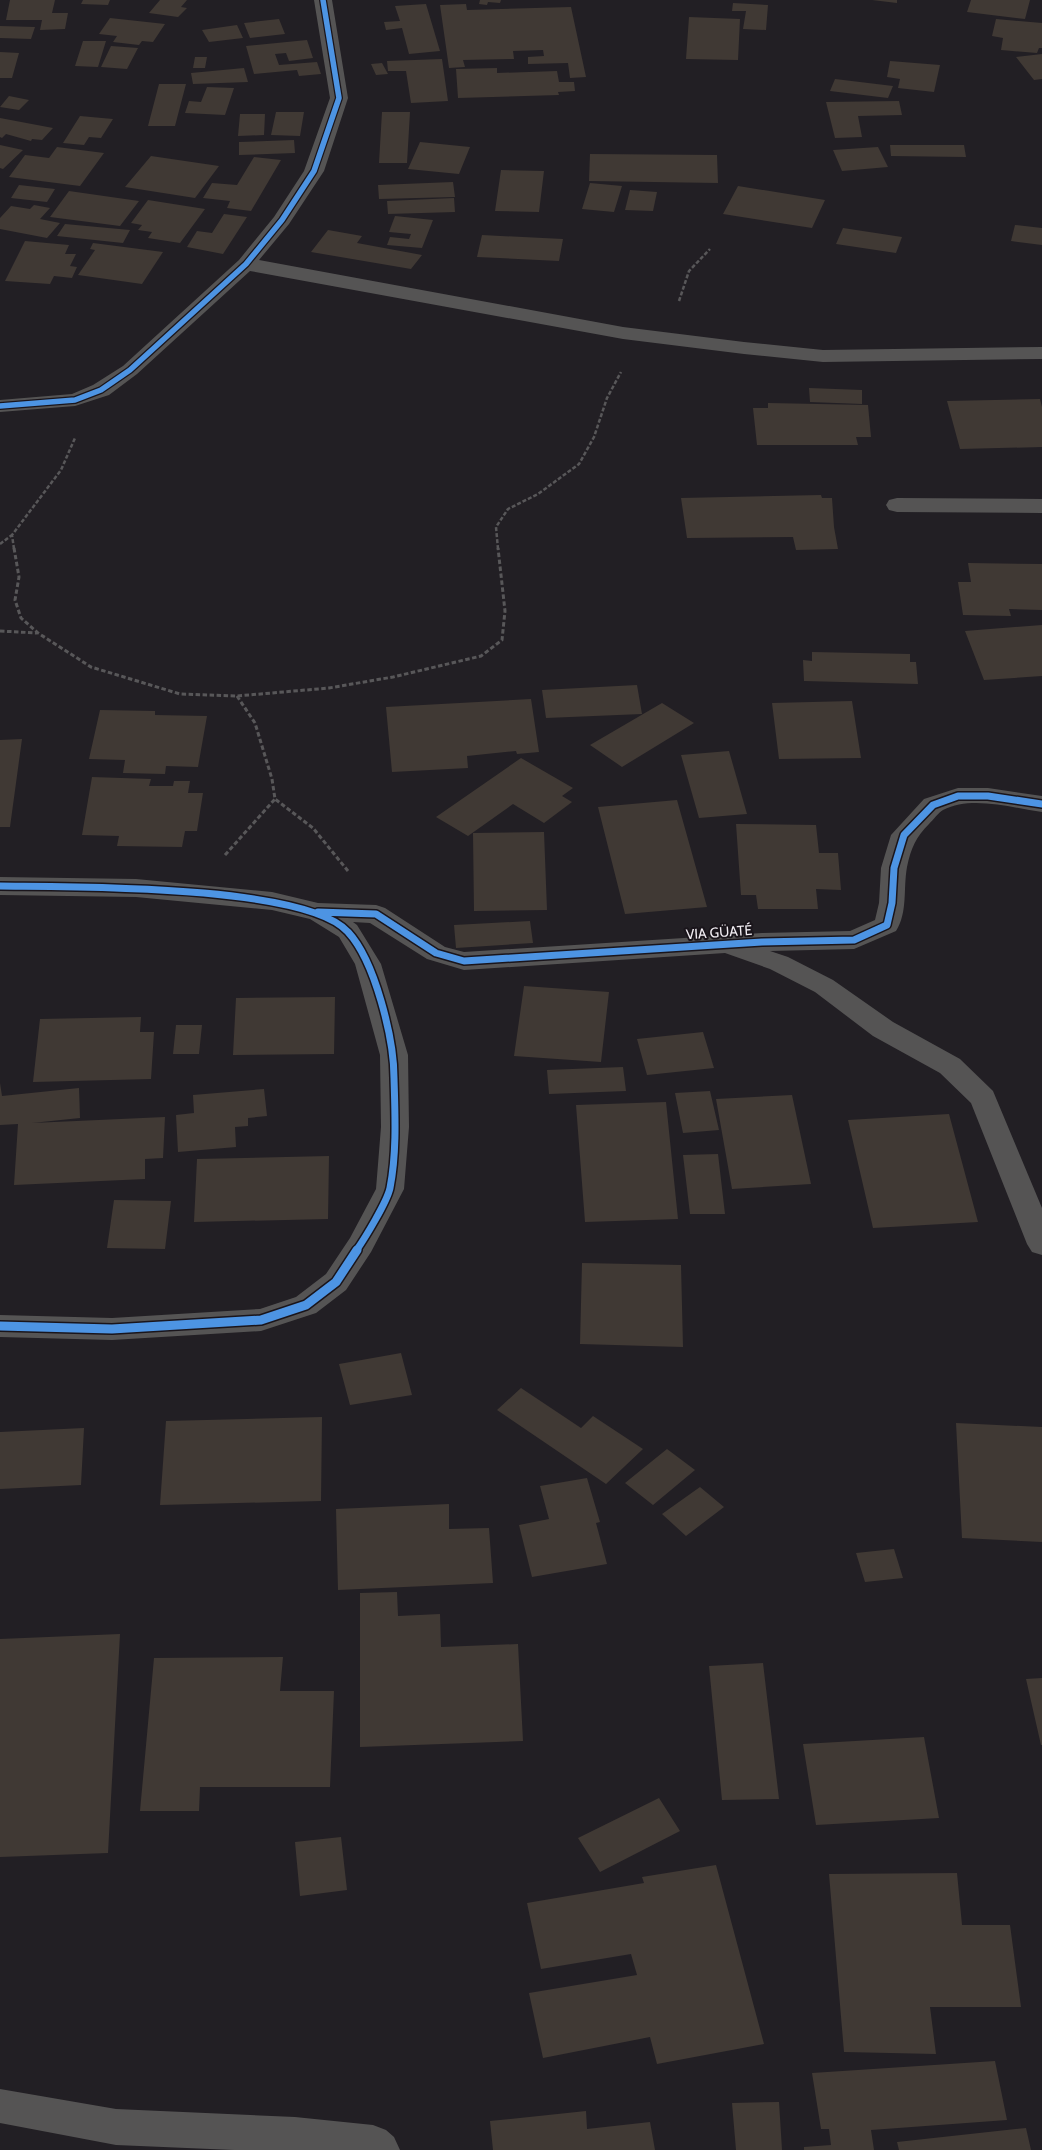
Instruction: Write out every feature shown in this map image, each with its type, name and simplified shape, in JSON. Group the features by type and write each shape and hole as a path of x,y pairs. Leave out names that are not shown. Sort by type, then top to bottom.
{"street":[{"path":"0,406 75,400 101,390 130,370 246,264 282,220 314,171 339,98 332,45 323,0"},
{"path":"246,264 623,333 823,356 1042,353"},
{"path":"897,505 1042,506"},
{"name":"VIA GÜATÉ","path":"376,914 436,954 464,961 724,944 854,940 887,925 892,903 894,868 904,834 933,805 958,796 988,796 1042,804"},
{"path":"0,886 136,888 272,901 318,912 376,914"},
{"path":"0,1326 112,1328 261,1320 306,1305 336,1282 361,1244 390,1189 396,1127 394,1055 368,964 348,931 318,912"},
{"path":"724,944 779,963 824,986 883,1028 950,1066 983,1098 1042,1244"},
{"path":"0,2106 116,2127 295,2136 373,2143 381,2150"}],"path":[{"path":"12,536 20,577 15,600 21,618 38,633 91,667 180,694 237,696 329,688 393,677 480,656 502,640 505,611 496,527 508,509 538,494 579,464 594,437 607,398 618,376 662,337 685,286 689,271 710,249"},
{"path":"0,544 12,536 61,470 75,438 75,400"},
{"path":"0,631 38,633"},
{"path":"237,696 255,724 272,779 275,799 313,828 360,886 376,914"},
{"path":"175,892 229,852 275,799"}],"building":[{"path":"10,0 55,0 52,13 68,13 65,29 40,30 42,20 6,20"},
{"path":"83,0 110,0 108,5 81,4"},
{"path":"160,0 187,0 181,7 187,8 178,17 149,13"},
{"path":"480,0 501,0 500,3 488,2 487,5 479,4"},
{"path":"872,0 897,0 897,3"},
{"path":"971,0 1030,0 1025,19 967,12"},
{"path":"733,3 768,5 766,30 743,29 746,11 732,11"},
{"path":"426,4 440,51 409,54 402,28 386,30 384,22 400,21 395,6"},
{"path":"466,4 467,10 571,7 586,77 570,78 568,63 528,64 528,57 544,56 543,50 513,51 514,59 463,60 465,67 449,68 440,5"},
{"path":"689,17 740,19 738,60 686,59"},
{"path":"110,18 165,24 153,42 142,41 139,45 113,42 117,36 99,34"},
{"path":"279,19 285,34 250,38 244,23"},
{"path":"996,19 1042,23 1042,48 1039,48 1037,53 1001,50 1003,38 992,36"},
{"path":"237,25 243,38 209,42 202,30"},
{"path":"0,26 35,27 31,39 0,38"},
{"path":"307,40 313,58 289,61 286,53 275,54 279,65 317,62 321,74 299,76 297,70 254,74 246,46"},
{"path":"83,41 106,41 98,67 75,66"},
{"path":"111,46 138,48 127,69 101,67"},
{"path":"0,52 19,53 12,78 0,78"},
{"path":"1042,54 1042,79 1034,80 1016,57"},
{"path":"195,57 207,57 205,68 193,68"},
{"path":"442,59 448,101 411,103 406,71 388,71 387,61"},
{"path":"890,61 940,65 934,92 898,88 900,79 887,77"},
{"path":"382,63 388,74 376,75 371,64"},
{"path":"244,68 248,82 193,84 191,73"},
{"path":"497,68 497,73 557,71 559,82 574,82 575,91 558,92 559,95 458,98 456,69"},
{"path":"835,79 893,86 888,98 830,91"},
{"path":"159,84 186,84 175,126 148,126"},
{"path":"207,87 234,88 225,115 185,113 189,101 201,102"},
{"path":"9,96 29,100 19,110 0,107"},
{"path":"899,101 902,115 858,116 862,137 835,138 826,102"},
{"path":"276,112 304,112 300,136 271,135"},
{"path":"382,112 410,112 407,163 379,163"},
{"path":"240,114 265,114 264,135 238,136"},
{"path":"80,116 113,119 101,138 89,137 84,145 63,143"},
{"path":"0,118 53,128 42,140 32,139 31,141 6,134 2,138 0,137"},
{"path":"294,140 295,153 239,155 239,142"},
{"path":"420,142 470,147 459,174 408,169"},
{"path":"0,145 23,150 3,169 0,168"},
{"path":"890,145 964,145 966,157 891,156"},
{"path":"57,147 104,153 80,186 9,177 25,155 49,158"},
{"path":"878,147 888,167 842,171 833,150"},
{"path":"590,154 717,155 718,183 589,181"},
{"path":"151,156 219,166 195,198 125,187"},
{"path":"254,157 281,160 251,211 227,208 230,201 203,198 212,183 237,185"},
{"path":"501,170 544,171 539,212 495,211"},
{"path":"453,182 455,197 379,199 378,185"},
{"path":"590,183 622,186 614,212 582,209"},
{"path":"19,185 55,189 47,202 11,198"},
{"path":"738,186 825,200 812,228 723,214"},
{"path":"630,190 657,192 653,211 625,210"},
{"path":"69,191 139,201 120,226 50,217"},
{"path":"454,198 455,212 388,214 387,201"},
{"path":"148,200 205,209 180,243 148,238 152,232 138,230 142,225 131,223"},
{"path":"34,205 50,208 40,219 60,223 47,238 0,229 0,218 11,206 30,209"},
{"path":"224,214 247,217 223,254 187,247 197,231 212,233"},
{"path":"395,216 433,220 422,248 387,245 390,237 409,239 411,234 389,232"},
{"path":"65,224 130,230 123,243 57,236"},
{"path":"1015,225 1042,228 1042,245 1011,241"},
{"path":"843,228 902,237 896,253 836,244"},
{"path":"328,230 362,236 357,243 422,255 411,269 311,252"},
{"path":"482,235 563,239 559,261 477,257"},
{"path":"25,241 69,245 65,254 76,254 70,266 77,267 72,278 54,276 50,284 5,281"},
{"path":"93,243 163,252 142,284 78,275 95,250 90,249"},
{"path":"809,388 862,390 862,404 810,402"},
{"path":"1040,399 1042,407 1042,447 960,449 947,401"},
{"path":"768,403 868,405 871,437 856,437 858,445 757,445 753,408 768,408"},
{"path":"821,495 822,498 832,498 838,549 796,550 793,537 687,538 681,498"},
{"path":"968,563 1042,564 1042,610 1009,609 1011,616 963,615 958,582 971,582"},
{"path":"1042,625 1042,676 984,680 965,631"},
{"path":"812,652 910,654 910,662 916,662 918,684 804,681 803,660 812,661"},
{"path":"637,685 642,714 546,718 542,690"},
{"path":"531,699 539,752 517,754 516,751 467,756 468,768 392,772 386,707"},
{"path":"852,701 861,758 779,759 772,703"},
{"path":"662,703 694,723 622,767 590,745"},
{"path":"100,710 155,711 155,715 207,716 198,767 166,766 165,774 123,773 125,760 89,759"},
{"path":"22,739 10,827 0,827 0,740"},
{"path":"729,751 747,814 699,818 681,755"},
{"path":"521,758 573,788 562,796 572,802 544,823 513,804 468,836 436,817"},
{"path":"92,777 151,779 149,786 173,786 174,781 190,781 188,793 203,793 197,831 185,831 182,847 117,846 119,836 82,835"},
{"path":"677,800 707,907 625,914 598,807"},
{"path":"736,824 816,825 819,853 838,853 841,890 816,889 818,909 758,909 756,895 741,895"},
{"path":"544,832 547,910 474,911 473,833"},
{"path":"530,921 533,943 456,948 454,925"},
{"path":"524,986 609,992 601,1062 514,1056"},
{"path":"335,997 334,1054 233,1055 236,998"},
{"path":"141,1017 140,1032 154,1032 151,1079 33,1082 40,1019"},
{"path":"176,1025 202,1025 199,1054 173,1054"},
{"path":"703,1032 714,1068 647,1075 637,1039"},
{"path":"623,1067 626,1091 549,1094 547,1070"},
{"path":"0,1083 2,1096 79,1088 80,1118 32,1123 165,1117 163,1158 145,1159 145,1179 14,1185 18,1124 0,1125"},
{"path":"264,1089 267,1116 248,1118 248,1126 235,1127 236,1147 178,1152 176,1115 194,1113 193,1095"},
{"path":"710,1091 719,1130 683,1133 675,1093"},
{"path":"792,1095 811,1184 732,1189 716,1099"},
{"path":"666,1102 678,1219 585,1222 576,1105"},
{"path":"949,1114 978,1222 873,1228 848,1120"},
{"path":"718,1154 725,1214 690,1214 683,1155"},
{"path":"329,1156 328,1219 194,1222 197,1159"},
{"path":"114,1200 171,1201 165,1249 107,1248"},
{"path":"582,1263 681,1265 683,1347 580,1344"},
{"path":"401,1353 412,1395 350,1405 339,1364"},
{"path":"521,1388 581,1428 593,1416 643,1449 606,1484 497,1410"},
{"path":"322,1417 321,1501 160,1505 166,1421"},
{"path":"956,1423 1042,1427 1042,1542 962,1538"},
{"path":"84,1428 81,1485 0,1489 0,1432"},
{"path":"667,1449 695,1470 653,1505 625,1483"},
{"path":"587,1478 600,1522 596,1523 607,1564 532,1577 519,1525 549,1519 540,1486"},
{"path":"700,1487 724,1507 686,1536 662,1514"},
{"path":"449,1504 449,1529 489,1528 493,1583 338,1590 336,1509"},
{"path":"894,1549 903,1578 865,1582 856,1553"},
{"path":"397,1592 398,1616 440,1614 441,1647 518,1644 523,1741 360,1747 360,1593"},
{"path":"120,1634 108,1853 0,1857 0,1639"},
{"path":"283,1657 280,1691 334,1691 330,1787 200,1787 199,1811 140,1811 154,1658"},
{"path":"763,1663 779,1799 722,1800 709,1666"},
{"path":"1042,1678 1042,1745 1041,1745 1026,1679"},
{"path":"924,1737 939,1818 816,1825 803,1744"},
{"path":"659,1798 680,1831 600,1872 578,1838"},
{"path":"341,1837 347,1890 300,1896 295,1842"},
{"path":"716,1865 764,2044 657,2064 650,2037 543,2058 529,1993 637,1975 631,1954 541,1969 527,1903 644,1883 642,1877"},
{"path":"957,1873 962,1925 1010,1925 1021,2007 930,2007 936,2054 844,2052 829,1874"},
{"path":"995,2061 1007,2120 871,2130 874,2150 804,2150 804,2147 831,2145 829,2129 821,2129 812,2073"},
{"path":"779,2102 782,2150 736,2150 732,2103"},
{"path":"586,2111 587,2129 650,2122 655,2150 493,2150 490,2121"},
{"path":"1026,2128 1031,2150 899,2150 897,2142"}],"cycle path":[{"path":"0,406 75,400 101,390 130,370 246,264 282,220 314,171 339,98 332,45 323,0"},
{"path":"318,912 376,914 436,953 464,961 762,942 854,940 887,925 892,903 894,868 904,835 933,805 958,796 988,796 1042,804"},
{"path":"0,886 136,888 272,901 318,912 348,931 368,964 379,997 394,1055 395,1127 390,1189 361,1244 336,1282 306,1305 261,1320 112,1329 0,1326"}]}
